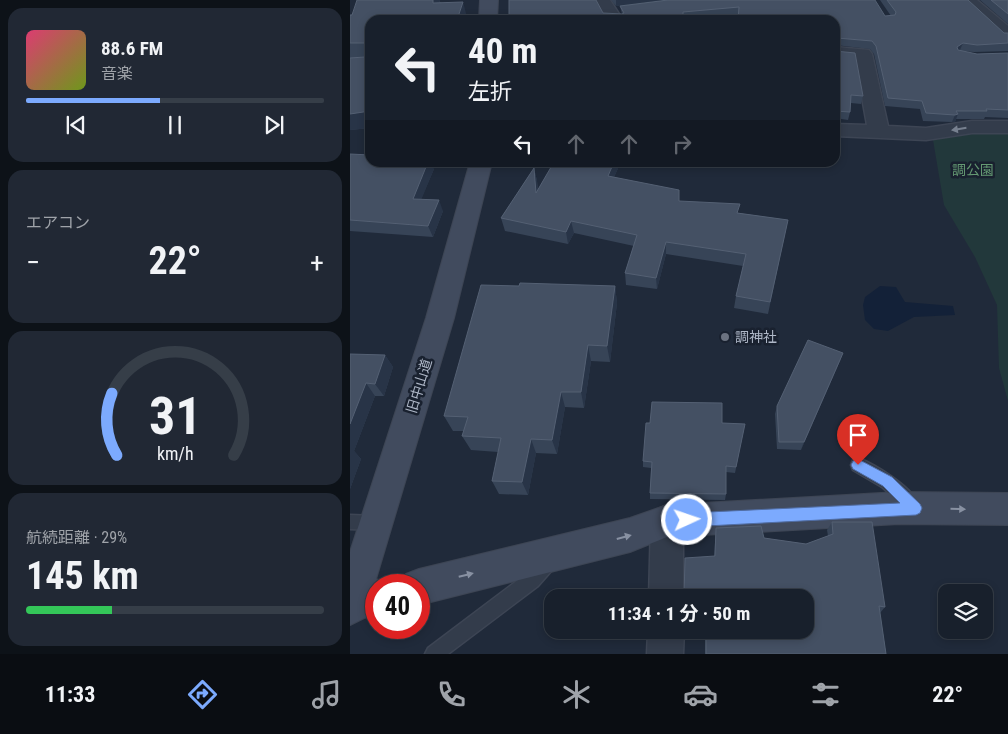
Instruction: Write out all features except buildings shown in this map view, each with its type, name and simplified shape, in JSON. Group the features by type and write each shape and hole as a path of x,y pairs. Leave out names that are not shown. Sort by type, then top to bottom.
{"main road":[{"path":"488,15 489,0"},
{"name":"旧中山道","path":"359,602 363,523 440,318 480,167"},
{"path":"430,584 630,535 668,521 916,508 1008,509"}],"street":[{"path":"967,0 1008,35"},
{"path":"840,52 863,54 879,133"},
{"path":"840,130 926,134 972,127 1008,128"},
{"path":"666,589 668,521"},
{"path":"665,654 666,639"}],"lane":[{"path":"858,465 887,482 916,508"},
{"path":"434,654 532,580 555,554"}],"green space":[{"name":"調公園","path":"1008,133 1008,401 999,368 997,305 975,257 944,205 933,140 972,134"}],"water":[{"path":"880,286 896,287 905,302 953,306 955,315 914,317 888,331 874,329 865,320 863,305 865,297"}],"place":[{"name":"調神社","path":"725,337"}],"route":[{"path":"687,520 916,508 887,482 858,465"}]}
